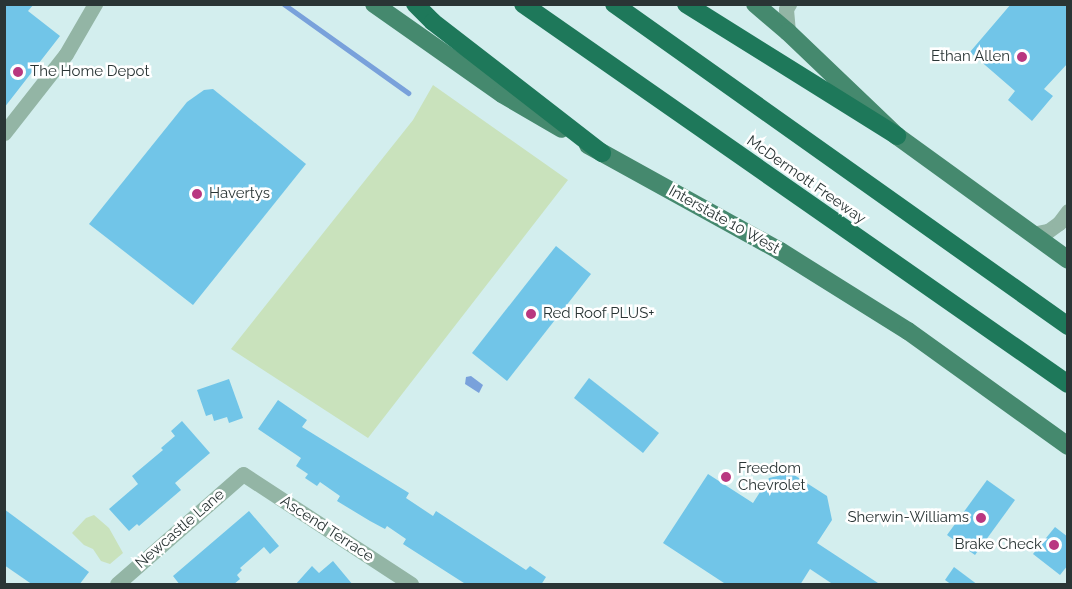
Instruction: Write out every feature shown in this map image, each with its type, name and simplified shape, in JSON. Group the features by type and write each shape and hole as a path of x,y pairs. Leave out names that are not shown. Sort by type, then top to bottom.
{"highway":[{"path":"415,4 433,22 602,153"},
{"name":"McDermott Freeway","path":"523,4 1068,384"},
{"path":"614,4 1068,326"},
{"path":"686,4 897,136"}],"main road":[{"name":"Interstate 10 West","path":"374,4 502,94 602,153 790,257 908,331 1068,446"},
{"path":"755,4 788,32 897,136 1068,260"}],"street":[{"path":"4,133 66,54 95,4"},
{"path":"788,32 786,9 789,4"},
{"path":"1032,234 1048,231 1059,223 1068,211"},
{"name":"Ascend Terrace","path":"243,474 401,582"},
{"name":"Newcastle Lane","path":"117,585 243,474"}],"green space":[{"path":"433,85 568,180 368,438 231,349 413,120"},
{"path":"94,515 109,528 123,553 110,564 101,561 93,549 84,545 72,533 86,518"}],"water":[{"path":"471,376 483,385 479,393 465,384 466,377"}],"building":[{"name":"The Home Depot","path":"4,4 34,4 28,11 60,36 4,108"},
{"name":"Ethan Allen","path":"1011,4 1068,4 1068,63 1044,89 1053,96 1032,121 1008,100 1015,91 970,52"},
{"name":"Havertys","path":"213,89 306,164 193,305 89,224 187,102 204,90"},
{"name":"Red Roof PLUS+","path":"556,246 591,274 507,381 472,353"},
{"path":"589,378 659,433 643,453 574,398"},
{"path":"229,379 243,418 229,423 227,417 214,421 212,414 206,416 197,390"},
{"path":"278,400 307,420 302,427 409,493 406,498 433,516 436,511 526,570 530,566 546,577 541,585 467,585 403,544 406,539 387,526 385,529 337,501 340,496 320,482 317,486 305,478 308,474 296,466 301,458 258,429"},
{"path":"182,421 210,453 175,483 181,490 139,526 137,524 129,531 109,509 138,484 132,476 163,450 161,448 175,436 171,431"},
{"path":"791,473 827,496 832,520 817,543 881,585 834,585 810,569 800,585 727,585 663,543 708,474 753,503 769,478"},
{"name":"Sherwin-Williams","path":"987,480 1015,500 975,555 947,535"},
{"path":"4,509 89,572 79,585 33,585 4,565"},
{"path":"249,511 279,546 270,554 264,547 240,568 242,570 237,575 240,579 233,585 180,585 173,576"},
{"name":"Brake Check","path":"1055,527 1068,537 1068,565 1060,575 1033,554"},
{"path":"333,561 353,585 295,585 312,566 319,573"},
{"path":"954,567 978,585 952,585 945,580"}],"waterway":[{"path":"284,4 409,93"}],"place":[{"name":"Ethan Allen","path":"1022,57"},
{"name":"The Home Depot","path":"18,72"},
{"name":"Havertys","path":"197,194"},
{"name":"Red Roof PLUS+","path":"531,314"},
{"name":"Freedom Chevrolet","path":"726,477"},
{"name":"Sherwin-Williams","path":"981,518"},
{"name":"Brake Check","path":"1054,545"}]}
